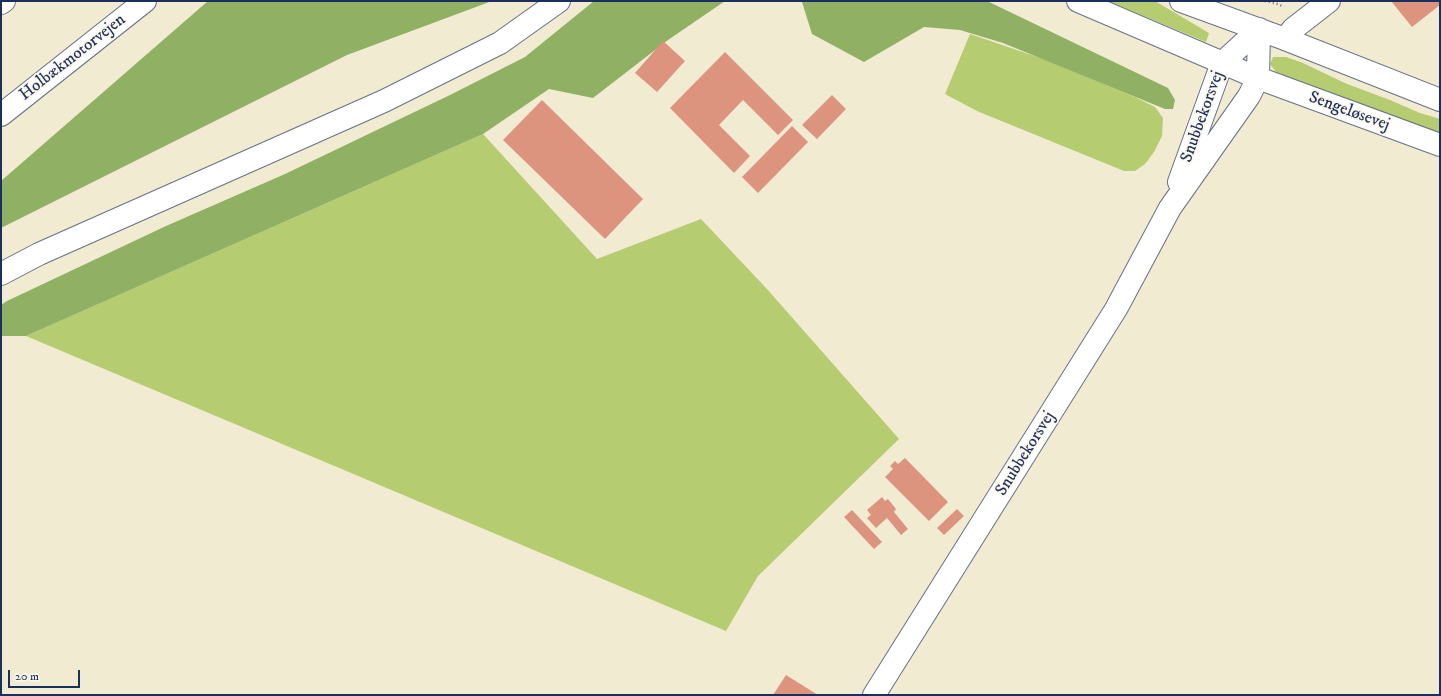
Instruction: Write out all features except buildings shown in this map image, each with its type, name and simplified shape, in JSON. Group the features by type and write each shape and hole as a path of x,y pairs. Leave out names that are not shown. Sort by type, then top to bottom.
{"main road":[{"name":"Holbækmotorvejen","path":"1,115 145,1"},
{"path":"1,274 39,254 384,101 500,43 559,1"},
{"name":"Sengeløsevej","path":"1078,1 1258,78 1440,145"},
{"path":"1181,1 1259,29 1440,100"},
{"path":"1285,39 1293,29 1329,1"},
{"name":"Snubbekorsvej","path":"1170,208 1222,63 1259,29"},
{"name":"Snubbekorsvej","path":"874,695 1116,309 1170,208 1249,96 1258,78 1259,29"}],"green space":[{"path":"208,1 492,1 347,55 1,228 1,181"},
{"path":"594,1 725,1 668,40 593,98 549,89 483,134 26,336 1,336 1,305 7,301 166,226 285,174 450,95 525,57"},
{"path":"787,1 987,1 1168,88 1175,100 1173,109 1165,109 1003,43 960,30 924,27 864,62 812,34 802,2"},
{"path":"1108,1 1155,1 1209,33 1206,42"},
{"path":"970,34 1049,61 1135,97 1155,107 1163,118 1162,136 1154,152 1145,164 1135,171 1124,171 977,111 945,94"},
{"path":"1273,57 1286,57 1303,63 1347,84 1420,113 1440,119 1440,134 1276,72 1270,64"},
{"path":"483,134 597,259 701,219 767,289 899,439 758,576 726,631 26,336"}]}
